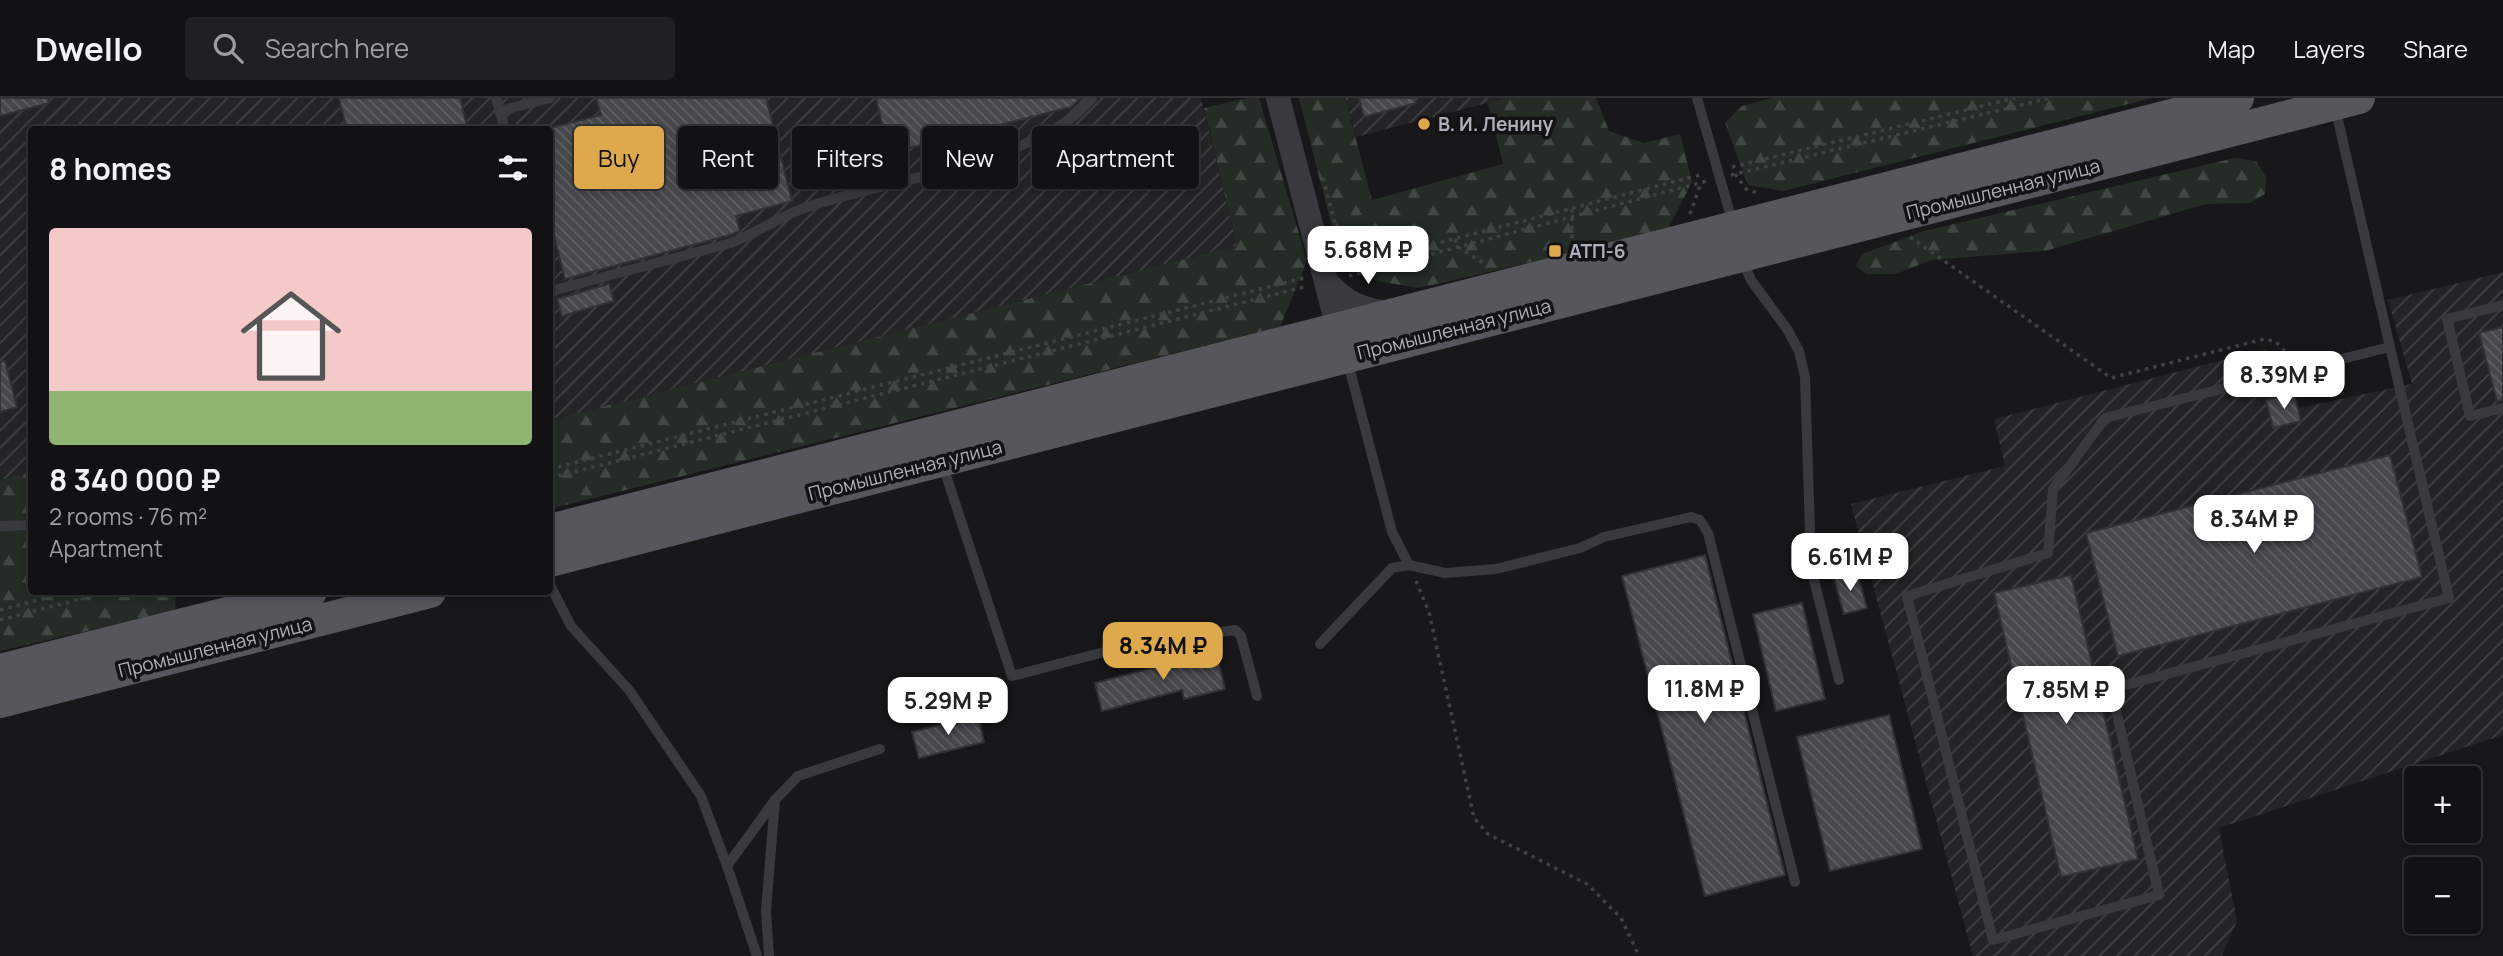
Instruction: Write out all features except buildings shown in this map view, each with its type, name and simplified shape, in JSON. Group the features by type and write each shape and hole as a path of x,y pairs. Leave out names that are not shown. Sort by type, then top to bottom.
{"main road":[{"name":"Промышленная улица","path":"553,560 938,446 1737,241 2238,98"},
{"name":"Промышленная улица","path":"1342,342 1397,313 1737,241 2342,100"},
{"name":"Промышленная улица","path":"553,529 938,446"},
{"name":"Промышленная улица","path":"0,702 303,595"},
{"name":"Промышленная улица","path":"0,670 251,614 406,595"}],"street":[{"name":"Промышленная улица","path":"1278,98 1342,342"},
{"path":"1325,277 1339,295 1352,304 1373,312 1397,313"}],"lane":[{"path":"496,98 504,126"},
{"path":"499,111 550,98"},
{"path":"553,289 731,243 805,208 1002,153 1043,137 1084,107 1091,98"},
{"path":"1697,98 1737,241 1751,280 1787,329 1799,351 1805,377 1810,531 1807,552 1839,680"},
{"path":"2342,100 2390,348 2449,598 2111,689 2159,895 1993,940 1908,596 2048,553 2053,489 2105,418 2390,348"},
{"path":"2503,305 2446,319 2470,416 2503,408"},
{"path":"1342,342 1392,532 1409,565"},
{"path":"938,446 1012,676 1135,644 1235,630 1241,636 1257,696"},
{"path":"1321,644 1392,568 1409,565 1445,573 1496,569 1580,548 1604,537 1691,517 1700,520 1708,533 1795,882"},
{"path":"0,527 28,526"},
{"path":"553,591 571,626 629,690 701,796 757,956"},
{"path":"727,866 775,800 798,776 880,750"},
{"path":"769,956 766,911 775,800"}],"path":[{"path":"553,477 1325,277 1350,266 2015,98"},
{"path":"553,468 1325,277 1458,247 1720,174 1735,174 2050,98"},
{"path":"1319,165 1341,246 1350,266"},
{"path":"1735,174 1746,189 1765,197"},
{"path":"1572,209 1572,255"},
{"path":"1906,234 2111,379 2263,339 2276,341 2302,368"},
{"path":"1455,239 1458,247"},
{"path":"1409,565 1429,612 1474,818 1488,834 1587,884 1621,918 1639,956"},
{"path":"0,610 58,595"},
{"path":"0,620 96,595"}],"shaded area":[{"path":"0,98 1201,98 1237,246 553,419 553,126 28,126 28,473 0,480"},
{"path":"1345,98 1506,98 1356,137"},
{"path":"2503,272 2503,735 2219,828 2237,921 2222,956 1973,956 1851,504 2005,466 1994,419 2266,349 2278,397 2294,393 2298,408 2412,384 2388,300"}],"green space":[{"path":"1247,98 1259,98 1307,261 1280,327 553,508 553,419 1237,246 1204,108"},
{"path":"1299,98 1345,98 1372,200 1503,164 1488,103 1506,98 1596,98 1609,131 1644,143 1680,134 1692,182 1667,231 1419,288 1377,281 1337,247"},
{"path":"1772,98 2152,98 1783,191 1748,185 1725,123 1742,106"},
{"path":"2235,158 2256,161 2266,177 2265,194 2250,203 2206,204 2045,251 1931,260 1896,274 1866,274 1856,266 1862,254 1924,231"},
{"path":"28,473 28,595 176,595 175,611 0,651 0,480"}],"place":[{"name":"В. И. Ленину","path":"1424,124"},
{"name":"АТП-6","path":"1555,251"}]}
